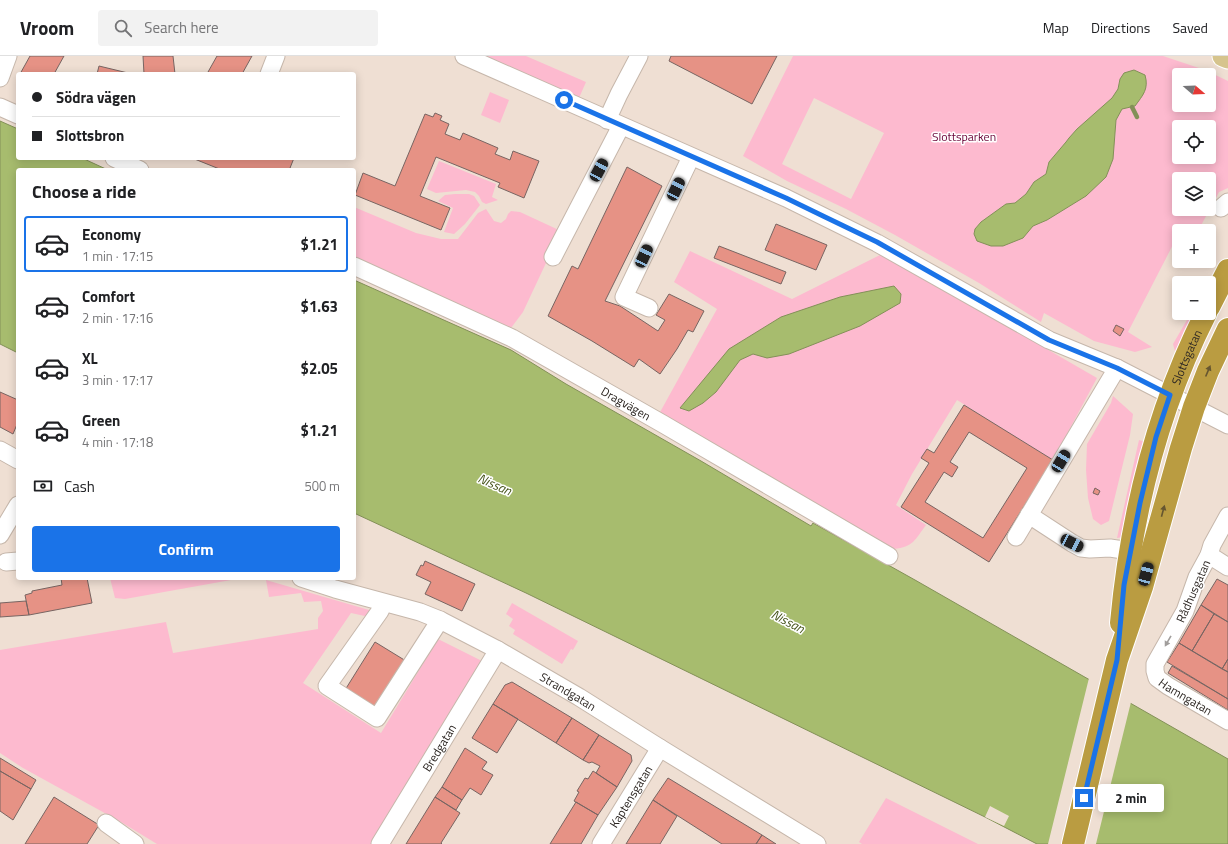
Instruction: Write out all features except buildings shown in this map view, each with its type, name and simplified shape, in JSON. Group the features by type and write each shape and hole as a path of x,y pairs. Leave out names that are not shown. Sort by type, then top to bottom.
{"highway":[{"path":"1216,293 1228,270"},
{"name":"Slottsgatan","path":"1117,660 1124,585 1130,551 1156,437 1188,349 1202,320"},
{"name":"Slottsgatan","path":"1072,844 1117,660 1142,587 1194,408 1208,371 1228,329"}],"main road":[{"path":"1223,56 1228,58"}],"street":[{"path":"0,78 8,56"},
{"path":"270,72 276,56"},
{"path":"464,56 786,198 877,242 1049,340 1117,368 1228,425"},
{"path":"553,257 614,123 619,94 639,56"},
{"path":"0,107 16,114"},
{"path":"649,308 624,297 691,156"},
{"path":"118,160 136,168"},
{"path":"1228,202 1221,208 1228,209"},
{"name":"Dragvägen","path":"356,267 512,338 664,424 889,556"},
{"path":"1016,537 1117,368"},
{"path":"0,450 16,459"},
{"path":"3,525 16,508"},
{"path":"1029,515 1081,548 1110,548 1130,551"},
{"name":"Rådhusgatan","path":"1155,664 1185,610 1197,577 1228,516"},
{"path":"1209,555 1228,567"},
{"name":"Strandgatan","path":"308,580 384,603 420,612 440,620 498,650 579,697 817,844"},
{"path":"384,603 380,612 327,686 377,718 440,620"},
{"name":"Bredgatan","path":"380,844 498,650"},
{"name":"Hamngatan","path":"1155,664 1157,678 1228,721"},
{"name":"Kaptensgatan","path":"601,844 660,748"},
{"path":"106,823 135,844"}],"green space":[{"path":"479,56 526,56 586,82 579,98"},
{"name":"Slottsparken","path":"793,56 1163,56 1199,68 1172,68 1172,112 1216,112 1216,75 1228,81 1228,188 1219,192 1216,198 1216,172 1172,172 1172,216 1206,216 1202,224 1172,224 1172,247 1128,332 1152,347 1135,352 1094,341 1044,313 1041,322 979,283 895,235 846,209 787,181 743,156","holes":["1120,79 1135,106 1122,109 1116,120 1115,139 1106,177 1086,196 1047,220 1033,226 1023,238 974,234 975,229 981,222 1006,204 1015,203 1026,194 1034,182 1046,174 1049,162 1077,129 1112,98 1118,89","814,98 884,133 851,199 782,164"]},
{"path":"490,92 509,100 500,123 481,115"},
{"path":"439,161 496,184 492,197 498,200 486,204 482,202 475,192 466,190 436,193 427,189"},
{"path":"469,194 474,196 480,205 465,224 454,234 444,232 453,208 438,201 445,195"},
{"path":"356,208 416,233 441,239 458,239 478,213 486,209 494,221 501,223 506,219 511,211 520,212 561,231 523,312 511,328 502,328 356,265"},
{"path":"690,251 792,299 882,254 1097,378 1053,460 957,400 912,474 896,505 926,525 913,542 905,547 894,549 659,414 717,309 674,282"},
{"path":"1187,320 1195,320 1179,352 1175,351 1173,344"},
{"path":"1113,396 1133,414 1130,435 1109,521 1101,525 1093,519 1088,498 1086,470 1087,444 1111,403"},
{"path":"1139,440 1148,443 1123,537 1117,538"},
{"path":"110,580 231,580 125,599 115,598"},
{"path":"266,580 376,612 374,618 351,613 303,683 381,733 438,639 482,661 377,832 377,839 374,844 157,844 121,822 23,768 0,753 0,650 166,622 173,653 318,629 318,618 323,611 321,601 304,602 301,593 269,597"},
{"path":"512,603 578,641 562,664 513,634 515,630 509,626 513,619 506,614"},
{"path":"886,798 978,844 862,844 859,842"}],"water":[{"path":"1134,70 1145,75 1146,88 1135,106 1122,109 1116,120 1113,159 1106,177 1086,196 1047,220 1033,226 1023,238 1003,246 991,246 977,241 974,234 975,229 981,222 1006,204 1015,203 1026,194 1034,182 1046,174 1049,162 1077,129 1112,98 1118,89 1120,79 1124,73"},
{"path":"0,121 16,128 16,160 86,160 104,168 16,168 16,352 0,344"},
{"name":"Nissan","path":"356,281 511,350 566,384 811,526 813,523 1228,759 1228,844 1037,844 985,817 526,593 356,514"},
{"path":"894,286 901,294 900,303 860,326 789,354 767,358 753,354 740,360 716,392 703,403 689,411 680,408 729,349 781,317 840,297"}],"pier":[{"path":"1089,678 1131,702 1096,844 1048,844"},
{"path":"990,806 1009,816 1004,826 985,817"}],"waterway":[{"path":"1132,107 1137,117"}],"route":[{"path":"564,100 786,198 877,242 1049,340 1117,368 1170,395 1156,437 1140,503 1124,585 1117,660 1084,798"}]}
